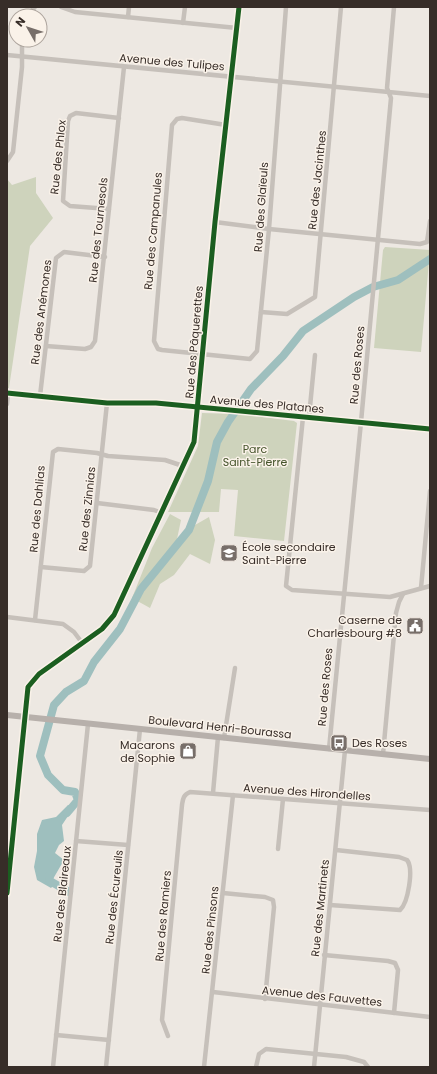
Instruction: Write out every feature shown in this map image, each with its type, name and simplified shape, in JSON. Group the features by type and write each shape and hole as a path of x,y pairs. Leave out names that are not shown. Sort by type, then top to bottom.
{"main road":[{"name":"Boulevard Henri-Bourassa","path":"7,715 430,759"}],"street":[{"path":"61,7 75,12 237,28"},
{"path":"128,17 129,7"},
{"path":"183,23 185,7"},
{"name":"Rue des Pâquerettes","path":"7,893 26,717 27,692 30,684 39,674 102,629 114,615 193,444 198,408 215,222 239,7"},
{"name":"Rue des Glaïeuls","path":"203,356 245,359 253,357 257,351 269,230 279,82 286,7"},
{"name":"Rue des Jacinthes","path":"261,312 287,314 315,297 341,7"},
{"name":"Rue des Roses","path":"329,749 391,98 387,88 394,7"},
{"path":"7,161 13,152 22,67 22,48"},
{"name":"Avenue des Tulipes","path":"7,55 430,96"},
{"name":"Rue des Tournesols","path":"46,346 85,350 89,349 93,345 105,257 124,67"},
{"name":"Rue des Phlox","path":"109,209 70,206 63,201 68,121 70,116 76,113 119,118"},
{"name":"Rue des Campanules","path":"203,356 158,349 154,341 171,130 174,121 182,118 226,125"},
{"path":"215,222 269,230 424,244 428,238 430,221"},
{"name":"Rue des Anémones","path":"40,396 58,255 64,252 105,257"},
{"path":"309,417 316,355"},
{"path":"7,404 8,393"},
{"name":"Avenue des Platanes","path":"8,393 107,403 156,403 430,429"},
{"name":"Rue des Zinnias","path":"41,567 80,571 88,569 91,562 107,403"},
{"path":"303,417 286,586 292,590 390,597 430,586"},
{"name":"Rue des Dahlias","path":"35,620 53,452 58,449 102,455"},
{"path":"102,455 165,460 183,466"},
{"path":"421,588 430,491"},
{"path":"97,504 154,510 162,513"},
{"path":"383,754 396,613 403,594"},
{"path":"7,617 63,624 74,632 83,644"},
{"path":"213,794 221,738 235,668"},
{"name":"Rue des Blaireaux","path":"53,1067 88,724"},
{"name":"Rue des Écureuils","path":"106,1067 140,729"},
{"name":"Rue des Martinets","path":"314,1067 345,750"},
{"name":"Avenue des Hirondelles","path":"184,796 190,792 340,802 430,810"},
{"name":"Rue des Pinsons","path":"204,1067 233,795"},
{"name":"Rue des Ramiers","path":"168,1036 162,1020 184,796"},
{"path":"278,849 283,799"},
{"path":"76,841 128,845"},
{"path":"330,905 396,911 400,910 407,901 411,867 407,860 399,857 336,850"},
{"path":"223,893 265,897 273,900 274,907 265,999"},
{"path":"324,955 388,960 395,963 398,970 394,1013"},
{"name":"Avenue des Fauvettes","path":"213,992 430,1017"},
{"path":"56,1035 109,1040"},
{"path":"256,1067 259,1054 266,1048 346,1057 364,1062 368,1067"}],"green space":[{"path":"36,177 36,193 53,218 30,246 9,388 7,388 7,179 12,185"},
{"path":"385,247 430,250 421,352 374,348 383,250"},
{"name":"Parc Saint-Pierre","path":"202,413 238,414 294,421 297,423 284,541 234,536 238,490 221,489 219,512 168,512 198,446"},
{"path":"170,514 181,520 177,539 188,529 209,517 215,540 210,564 190,554 174,575 160,584 150,608 132,598 152,548"}],"water":[{"path":"68,805 74,807 62,825 64,841 59,845 55,853 64,860 53,879 53,886 51,888 37,880 34,867 37,851 37,834 42,820 56,817"}],"waterway":[{"path":"67,813 78,800 75,792 63,790 48,775 40,756 54,705 66,692 84,681 94,662 120,629 141,589 189,530 208,481 217,442 228,422 251,389 283,356 303,331 354,297 373,287 398,280 430,259"},
{"path":"49,876 50,881 69,892"}],"cycle path":[{"path":"7,893 28,687 39,674 102,629 114,615 194,442 215,222 239,7"},
{"path":"7,393 107,403 156,403 430,429"}],"place":[{"name":"École secondaire Saint-Pierre","path":"229,553"},
{"name":"Caserne de Charlesbourg #8","path":"415,626"},
{"name":"Des Roses","path":"339,743"},
{"name":"Macarons de Sophie","path":"188,751"}]}
